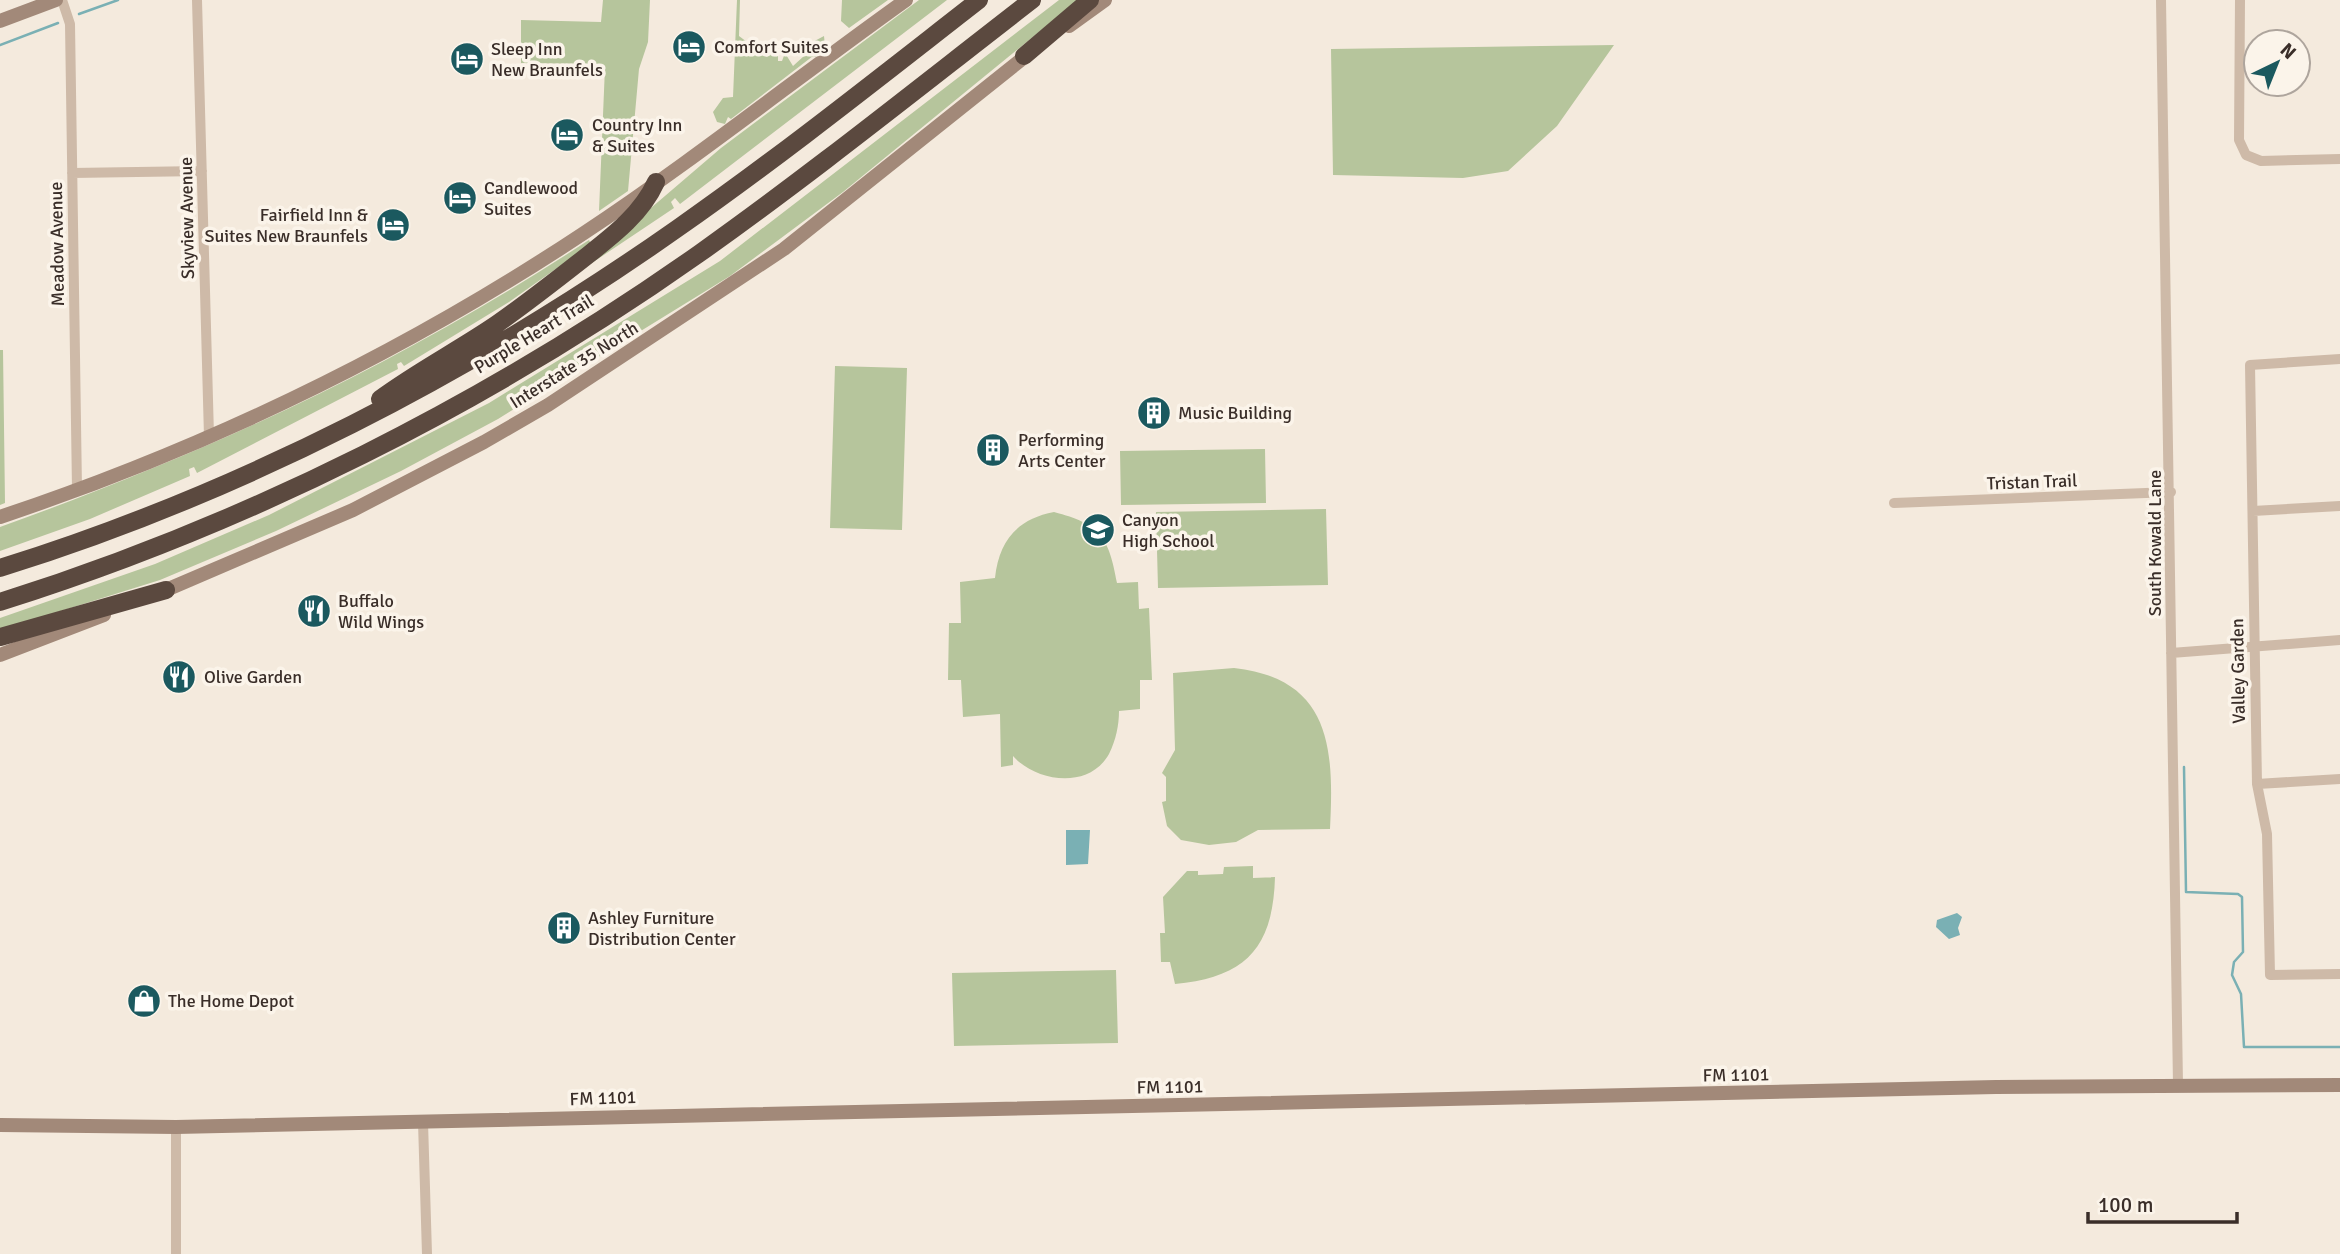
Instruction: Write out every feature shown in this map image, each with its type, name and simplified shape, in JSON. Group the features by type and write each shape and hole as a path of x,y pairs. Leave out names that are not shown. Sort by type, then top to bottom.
{"highway":[{"name":"Purple Heart Trail","path":"0,568 146,515 335,432 469,361 621,267 727,194 979,0"},
{"name":"Purple Heart Trail","path":"0,602 167,541 259,503 351,460 531,362 700,253 1032,0"},
{"path":"1024,56 1090,0"},
{"path":"335,432 415,373 498,323 566,272 627,222 647,200 656,182"},
{"path":"0,637 166,590"}],"main road":[{"path":"0,21 56,0"},
{"path":"0,517 209,436 287,401 451,315 566,244 656,182 905,0"},
{"name":"Interstate 35 North","path":"0,655 166,590 353,510 484,442 548,405 784,249 1024,56 1105,0"},
{"name":"FM 1101","path":"0,1125 176,1127 2178,1085 2340,1086"}],"street":[{"name":"Meadow Avenue","path":"62,0 70,24 77,489"},
{"name":"Skyview Avenue","path":"197,0 209,436"},
{"name":"South Kowald Lane","path":"2161,0 2171,492 2178,1085"},
{"path":"2240,0 2239,140 2246,155 2262,160 2340,159"},
{"path":"72,173 202,171"},
{"name":"Valley Garden","path":"2340,359 2250,365 2257,784 2267,834 2270,975 2340,974"},
{"name":"Tristan Trail","path":"1894,503 2171,492"},
{"path":"2253,511 2340,506"},
{"path":"2171,653 2340,640"},
{"path":"2257,784 2340,779"},
{"path":"423,1122 427,1254"},
{"path":"176,1127 176,1254"}],"green space":[{"path":"603,0 650,0 648,42 639,69 628,191 599,211 605,67 601,64 521,63 521,20 601,22"},
{"path":"737,0 740,0 739,36 767,57 773,50 778,52 778,61 782,61 785,53 793,66 804,56 807,45 824,36 825,47 816,57 813,56 731,119 728,117 725,124 717,122 713,112 723,98 733,97"},
{"path":"842,0 888,0 849,28 841,21"},
{"path":"919,0 947,0 680,204 675,198 671,202 674,208 568,279 721,148"},
{"path":"1059,0 1078,0 843,192 730,276 498,419 401,471 276,531 160,580 0,630 0,618 155,564 269,515 489,403 720,261"},
{"path":"1614,45 1557,126 1508,171 1463,178 1333,175 1331,49"},
{"path":"589,240 591,244 509,302 404,366 401,362 397,364 398,369 197,473 194,467 189,469 190,476 90,519 0,551 0,527 155,467 303,402 446,327"},
{"path":"0,350 3,350 5,503 0,505"},
{"path":"835,366 907,368 902,530 830,528"},
{"path":"1265,449 1266,503 1121,505 1120,451"},
{"path":"1326,509 1328,585 1158,588 1156,512"},
{"path":"1054,512 1082,522 1100,535 1110,554 1117,583 1138,582 1139,609 1149,608 1152,680 1140,680 1140,709 1119,711 1114,743 1100,765 1089,773 1062,778 1035,772 1013,756 1013,765 1001,767 1000,714 963,717 961,680 948,680 949,623 961,623 960,582 995,578 1001,553 1012,534 1030,520"},
{"path":"1234,668 1266,675 1291,687 1308,703 1320,723 1327,746 1330,772 1330,829 1258,830 1236,842 1209,845 1181,840 1167,826 1162,802 1166,801 1166,777 1162,773 1175,750 1173,673"},
{"path":"1253,866 1253,878 1275,877 1273,902 1261,941 1237,966 1220,974 1175,984 1170,962 1161,962 1160,933 1165,933 1163,897 1187,871 1198,871 1198,875 1223,874 1224,867"},
{"path":"1116,970 1118,1043 954,1046 952,973"}],"water":[{"path":"1066,830 1090,830 1088,864 1066,865"},
{"path":"1957,913 1962,917 1958,928 1960,935 1949,939 1936,927 1937,920"}],"waterway":[{"path":"79,14 118,0"},
{"path":"0,45 58,23"},
{"path":"2184,767 2186,892 2238,894 2242,897 2243,952 2234,962 2232,975 2241,994 2244,1047 2340,1047"}],"place":[{"name":"Comfort Suites","path":"689,47"},
{"name":"Sleep Inn New Braunfels","path":"467,59"},
{"name":"Country Inn & Suites","path":"567,135"},
{"name":"Candlewood Suites","path":"460,198"},
{"name":"Fairfield Inn & Suites New Braunfels","path":"393,225"},
{"name":"Music Building","path":"1154,413"},
{"name":"Performing Arts Center","path":"993,450"},
{"name":"Canyon High School","path":"1098,530"},
{"name":"Buffalo Wild Wings","path":"314,611"},
{"name":"Olive Garden","path":"179,677"},
{"name":"Ashley Furniture Distribution Center","path":"564,928"},
{"name":"The Home Depot","path":"144,1001"}]}
